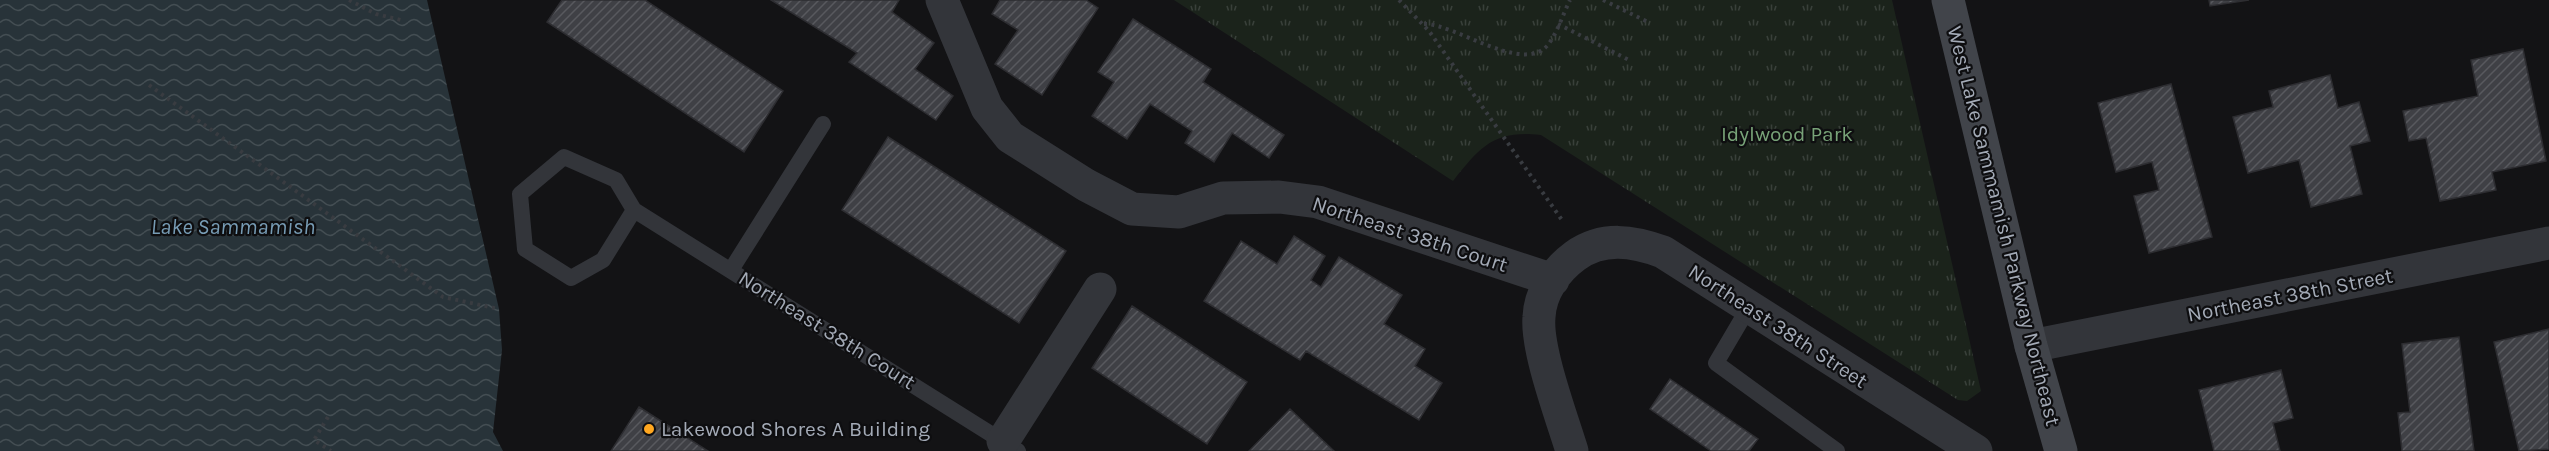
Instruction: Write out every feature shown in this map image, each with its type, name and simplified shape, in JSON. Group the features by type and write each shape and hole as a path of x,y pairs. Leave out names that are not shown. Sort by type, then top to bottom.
{"main road":[{"name":"West Lake Sammamish Parkway Northeast","path":"1948,0 2031,346 2061,451"}],"street":[{"name":"Northeast 38th Court","path":"942,0 987,108 1010,137 1086,185 1132,209 1179,212 1223,198 1280,197 1318,202 1569,263"},
{"name":"Northeast 38th Street","path":"1569,263 1609,242 1637,243 1663,252 1976,451"},
{"name":"Northeast 38th Street","path":"2031,346 2549,243"},
{"path":"1569,263 1546,290 1539,317 1541,344 1572,451"},
{"path":"1011,446 1100,289"}],"lane":[{"path":"731,270 823,124"},
{"name":"Northeast 38th Court","path":"634,210 603,260 571,278 525,249 520,194 564,157 616,180 634,210 1011,446"},
{"path":"1749,307 1716,363 1837,451"}],"path":[{"path":"349,0 376,14 401,20"},
{"path":"1399,0 1423,24 1505,136 1569,263"},
{"path":"1423,24 1435,24 1470,40 1519,54 1534,54 1547,46 1570,0"},
{"path":"1603,0 1648,22"},
{"path":"1558,24 1629,60"},
{"path":"149,85 443,297 499,309"},
{"path":"328,417 314,440 332,451"}],"green space":[{"name":"Idylwood Park","path":"1174,0 1892,0 1981,391 1967,401 1958,400 1541,135 1511,135 1490,143 1472,158 1453,181"}],"water":[{"name":"Lake Sammamish","path":"0,0 427,0 499,309 502,350 493,432 503,451 0,451"}],"building":[{"path":"562,0 645,0 783,91 744,152 547,22"},
{"path":"771,0 899,0 892,12 934,43 915,69 953,96 936,120 849,62 857,53"},
{"path":"1000,0 1086,0 1098,8 1042,95 995,64 1018,30 992,14"},
{"path":"2209,0 2249,0 2210,6"},
{"path":"1133,19 1211,69 1203,82 1284,135 1269,158 1232,133 1214,162 1185,143 1192,131 1150,104 1127,139 1092,116 1114,82 1098,72"},
{"path":"2523,49 2546,161 2492,172 2496,190 2440,201 2426,138 2409,141 2403,111 2478,96 2471,60"},
{"path":"2330,75 2338,108 2359,102 2370,141 2350,146 2362,194 2311,207 2299,160 2248,173 2233,117 2273,107 2269,91"},
{"path":"2171,84 2212,237 2149,253 2134,196 2159,190 2152,162 2116,172 2098,103"},
{"path":"888,137 1066,251 1019,323 842,210"},
{"path":"1294,236 1325,256 1311,280 1321,287 1339,257 1402,295 1384,324 1425,349 1415,366 1442,383 1419,420 1306,351 1300,360 1204,301 1241,241 1277,264"},
{"path":"1132,306 1247,382 1207,444 1092,368"},
{"path":"2549,329 2549,449 2519,451 2494,342"},
{"path":"2459,337 2474,451 2402,451 2398,413 2410,412 2402,344"},
{"path":"2281,370 2293,418 2273,423 2280,451 2214,451 2199,390"},
{"path":"1670,379 1758,439 1749,451 1711,451 1650,409"},
{"name":"Lakewood Shores A Building","path":"639,407 708,451 611,451"},
{"path":"1290,409 1334,451 1249,451"}],"place":[{"name":"Lakewood Shores A Building","path":"649,429"}]}
